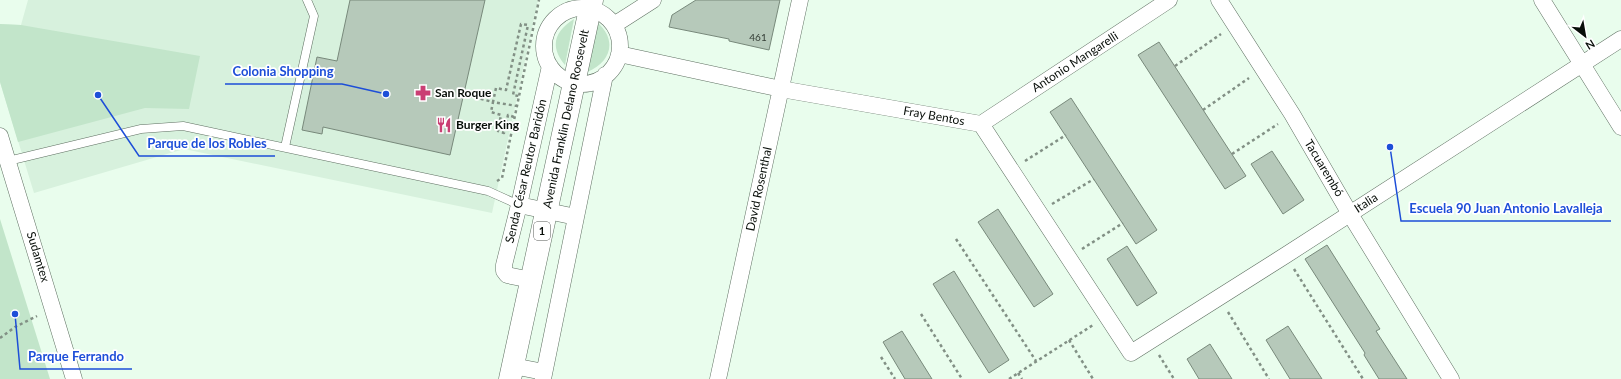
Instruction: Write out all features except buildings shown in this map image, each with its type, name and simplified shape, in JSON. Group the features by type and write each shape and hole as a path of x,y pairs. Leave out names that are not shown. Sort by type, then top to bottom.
{"main road":[{"name":"Avenida Franklin Delano Roosevelt","path":"511,372 591,4"}],"street":[{"path":"614,25 649,0"},
{"name":"David Rosenthal","path":"718,379 800,0"},
{"name":"Antonio Mangarelli","path":"981,124 1169,0"},
{"name":"Tacuarembó","path":"1218,0 1292,114 1350,214 1451,379"},
{"path":"1542,0 1621,127"},
{"path":"591,4 614,25 619,41 619,54 614,66 605,75 590,83 574,83 561,77 550,66 544,51 545,38 550,25 563,7 572,9 591,4"},
{"name":"Italia","path":"1131,353 1621,39"},
{"name":"Fray Bentos","path":"619,54 781,89 981,124 1131,353"},
{"name":"Senda César Reutor Baridón","path":"531,280 507,275 504,270 504,265 550,66"},
{"path":"511,372 543,375 605,75"},
{"name":"Sudamtex","path":"0,136 74,379"},
{"path":"519,205 576,217"}],"lane":[{"path":"285,148 314,16 307,0"},
{"path":"8,161 142,129 183,126 488,191 519,205"}],"path":[{"path":"502,176 539,0"},
{"path":"514,117 508,115 504,133 498,131 501,115 491,112 496,88 506,90 521,24 528,25 513,95 519,96"},
{"path":"1175,66 1235,25"},
{"path":"1203,110 1263,69"},
{"path":"469,96 517,106"},
{"path":"1232,154 1292,114"},
{"path":"1011,170 1066,135"},
{"path":"1038,212 1094,179"},
{"path":"1068,258 1123,223"},
{"path":"956,239 1036,361"},
{"path":"1286,255 1363,379"},
{"path":"1219,298 1269,379"},
{"path":"0,338 15,327 53,307"},
{"path":"921,314 962,379"},
{"path":"1009,379 1107,316"},
{"path":"1069,340 1093,379"},
{"path":"1150,341 1174,379"},
{"path":"881,357 895,379"},
{"path":"1018,373 1022,379"}],"shaded area":[{"path":"28,0 538,0 492,213 184,149 34,193 0,82 0,24 21,25"},
{"path":"574,19 565,65 557,51 556,39 562,29"},
{"path":"598,23 608,37 609,51 601,63 587,72"},
{"path":"0,24 21,25 200,56 189,109 145,108 18,142 0,82"},
{"path":"0,219 50,379 0,379"}],"place":[{"name":"San Roque","path":"423,93"},
{"name":"Colonia Shopping","path":"386,94"},
{"name":"Parque de los Robles","path":"98,95"},
{"name":"Burger King","path":"444,125"},
{"name":"Escuela 90 Juan Antonio Lavalleja","path":"1390,147"},
{"name":"Parque Ferrando","path":"15,314"}]}
